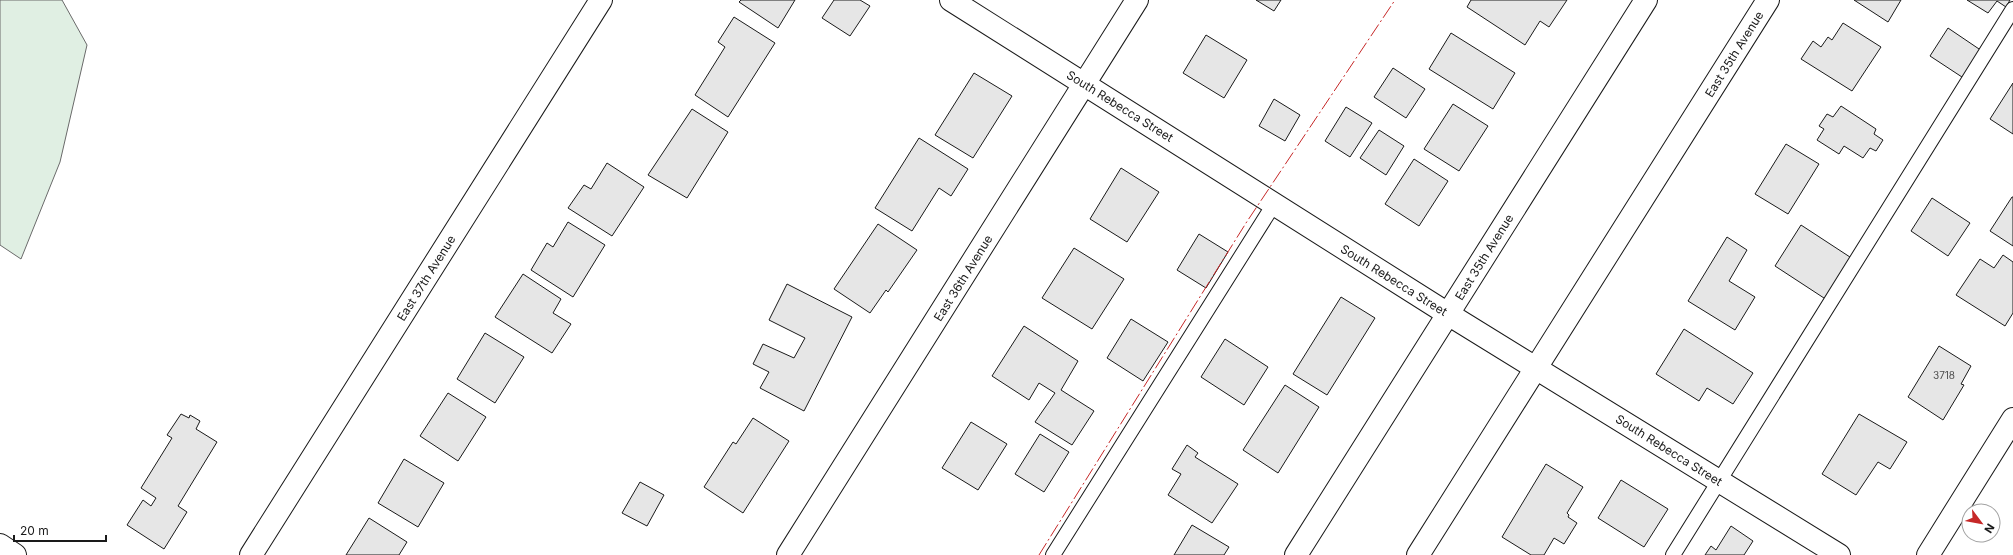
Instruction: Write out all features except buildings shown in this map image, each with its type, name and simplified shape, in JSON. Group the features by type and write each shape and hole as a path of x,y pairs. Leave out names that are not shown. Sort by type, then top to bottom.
{"street":[{"name":"East 37th Avenue","path":"251,555 601,0"},
{"name":"South Rebecca Street","path":"951,0 1448,314 1839,555"},
{"name":"East 36th Avenue","path":"788,555 1137,0"},
{"name":"East 35th Avenue","path":"1296,555 1646,0"},
{"name":"East 35th Avenue","path":"1418,555 1768,0"},
{"path":"1928,555 2013,420"},
{"path":"0,545 15,555"}],"lane":[{"path":"1673,555 2013,9"},
{"path":"1053,555 1274,204"}],"green space":[{"path":"0,0 62,0 87,45 60,162 21,259 0,245"}],"power":[{"path":"1039,555 1246,223 1395,0"}]}
